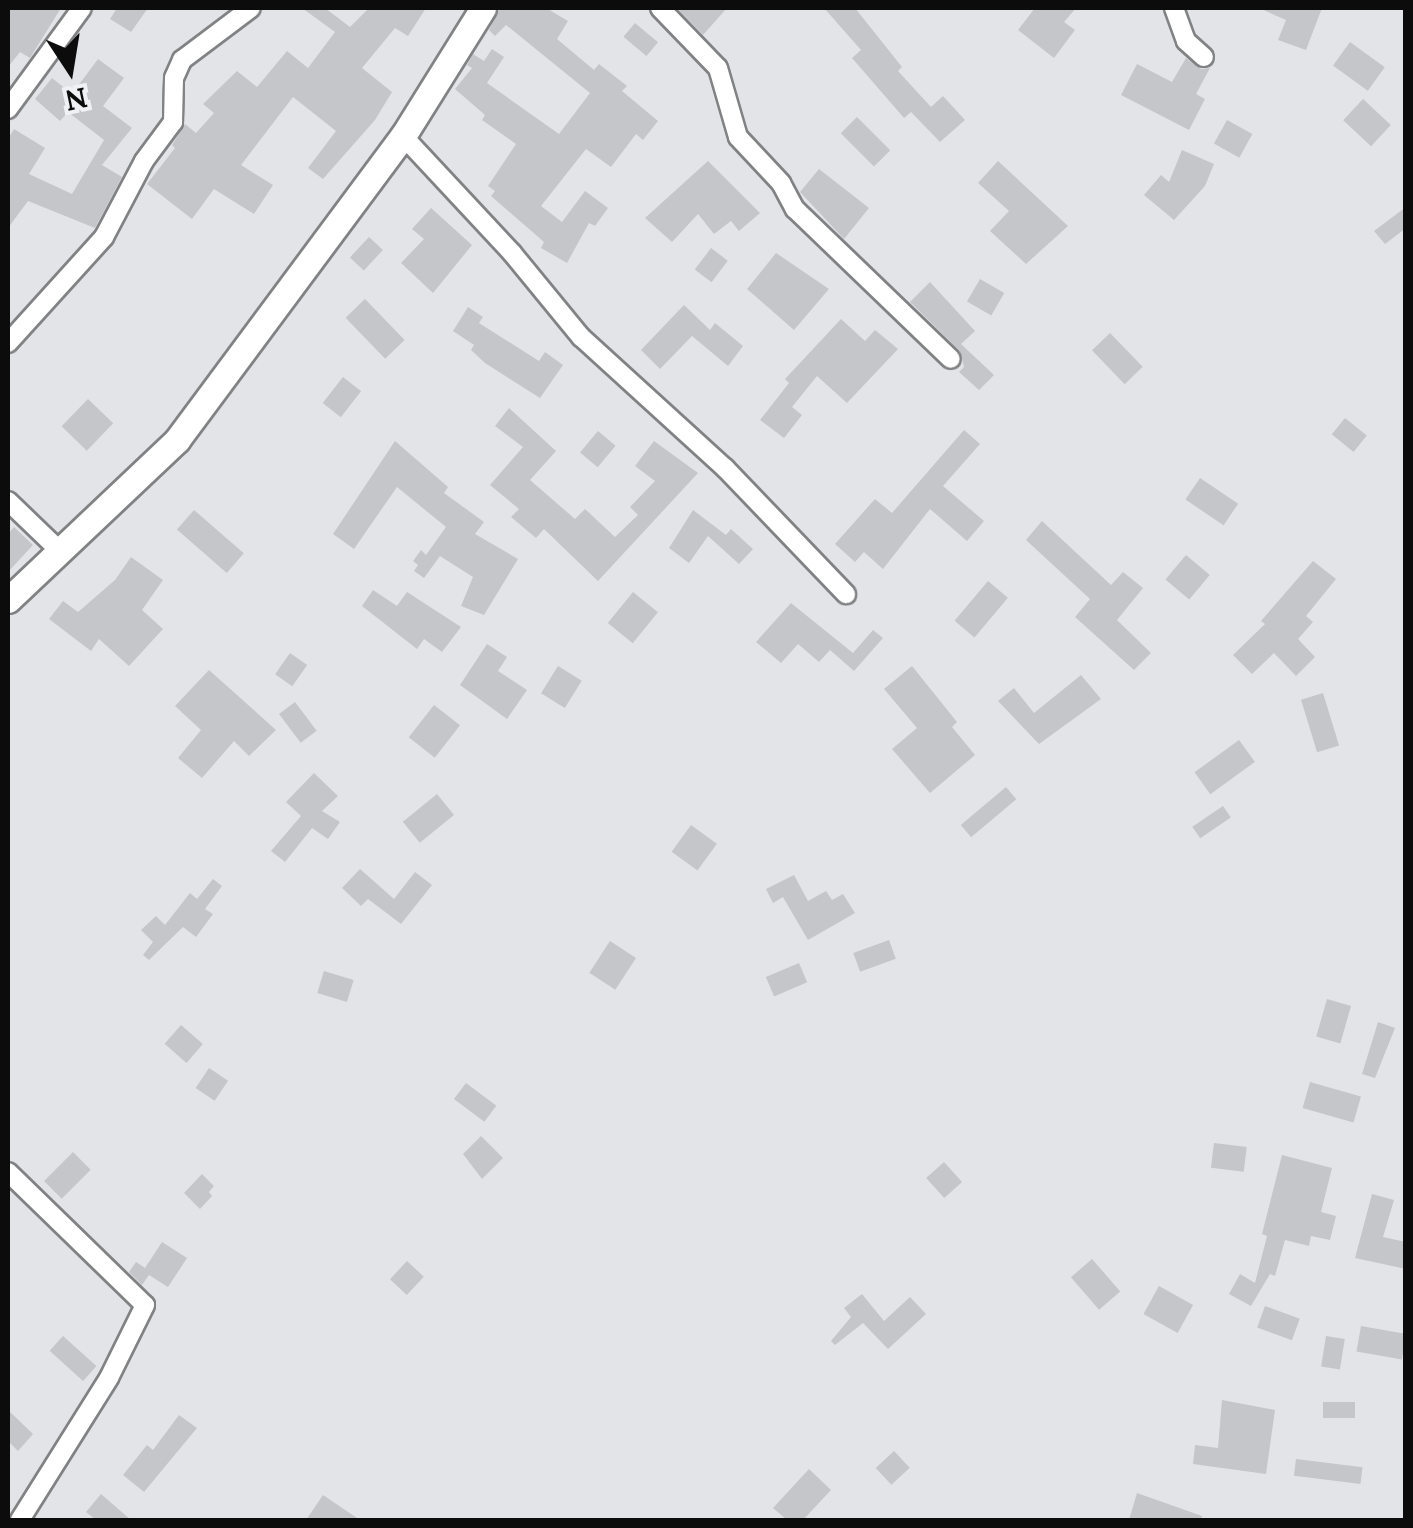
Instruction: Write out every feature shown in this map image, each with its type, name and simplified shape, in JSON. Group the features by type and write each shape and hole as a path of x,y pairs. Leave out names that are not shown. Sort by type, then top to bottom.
{"street":[{"path":"8,109 82,8"},
{"path":"8,342 104,237 138,172 173,122 174,78 182,60 252,8"},
{"path":"8,600 177,440 404,136 483,8"},
{"path":"660,8 718,68 738,137 781,183 795,209 952,359"},
{"path":"1174,8 1186,41 1204,57"},
{"path":"404,136 512,252 581,338 726,468 846,594"},
{"path":"8,501 59,550"},
{"path":"8,1172 144,1305 109,1378 20,1520"}],"building":[{"path":"8,8 61,8 30,58 20,52 8,67"},
{"path":"117,8 148,8 131,32 110,19"},
{"path":"302,8 325,8 350,27 369,8 426,8 408,36 395,28 362,68 392,92 375,120 323,179 308,168 336,131 293,97 241,165 273,185 254,214 214,189 192,219 147,184 175,148 172,145 185,124 196,133 214,113 203,104 237,71 257,87 287,51 308,68 335,32"},
{"path":"500,8 546,8 568,21 557,39 594,70 599,64 627,86 622,91 658,121 643,140 636,134 611,167 586,149 541,206 562,222 585,191 608,208 595,226 589,223 567,263 541,248 544,242 491,196 495,191 488,186 516,144 482,120 485,115 455,89 472,68 467,65 473,54 484,61 492,49 504,57 487,83 559,134 590,93 506,25 495,36 489,30"},
{"path":"677,8 727,8 703,35"},
{"path":"824,8 855,8 902,67 898,71 931,107 943,96 965,120 940,142 911,112 904,118 852,58 861,50"},
{"path":"1035,8 1076,8 1064,22 1075,30 1054,58 1018,30"},
{"path":"1259,8 1322,8 1306,50 1278,40 1286,20"},
{"path":"635,23 658,42 646,56 623,37"},
{"path":"1350,42 1385,67 1368,91 1333,65"},
{"path":"1186,58 1201,69 1210,68 1196,94 1205,99 1189,130 1121,95 1137,64 1172,82"},
{"path":"98,59 124,78 103,106 132,128 102,165 122,177 95,228 28,201 8,228 8,139 14,129 45,148 29,174 72,194 104,140 68,112 60,121 35,99 52,78 72,94"},
{"path":"1363,99 1391,125 1371,146 1343,120"},
{"path":"857,117 890,150 874,166 841,133"},
{"path":"1227,120 1252,134 1239,158 1214,144"},
{"path":"1182,150 1214,164 1205,186 1174,220 1144,195 1161,175 1169,182"},
{"path":"708,161 760,213 739,231 731,221 714,234 698,214 672,242 645,218"},
{"path":"998,161 1068,226 1026,264 990,231 1009,211 978,183"},
{"path":"819,169 869,208 844,239 800,192"},
{"path":"1406,207 1406,228 1385,244 1374,231"},
{"path":"431,208 472,245 433,293 401,263 424,239 412,229"},
{"path":"369,237 383,250 364,270 350,257"},
{"path":"711,248 728,261 712,282 695,270"},
{"path":"776,253 829,289 794,330 747,289"},
{"path":"980,279 1004,293 991,316 967,302"},
{"path":"930,282 975,331 961,344 994,375 979,390 959,372 964,367 960,351 910,302"},
{"path":"365,299 405,340 385,359 346,318"},
{"path":"684,305 710,330 715,323 743,346 728,366 692,336 660,369 641,350"},
{"path":"468,307 483,317 479,323 539,361 545,352 563,365 540,398 485,363 471,350 474,345 453,331"},
{"path":"841,319 865,341 875,330 898,349 847,403 817,376 792,407 802,415 784,438 760,420 789,383 785,379"},
{"path":"1110,333 1143,367 1125,384 1092,350"},
{"path":"343,377 361,391 341,417 323,403"},
{"path":"88,399 113,423 87,451 62,426"},
{"path":"509,408 556,451 530,480 575,519 585,509 615,537 638,515 630,507 655,481 635,466 654,441 698,473 598,581 544,529 536,538 511,517 519,509 490,485 523,447 495,426"},
{"path":"1345,418 1367,436 1354,452 1332,434"},
{"path":"964,430 980,444 943,486 984,521 967,541 930,509 883,569 864,552 855,562 835,544 875,499 892,513"},
{"path":"598,431 616,446 598,467 580,452"},
{"path":"395,441 448,487 444,493 484,522 475,534 518,559 484,615 461,606 473,577 440,556 424,578 414,571 418,565 413,561 421,550 426,555 446,527 397,487 354,549 333,534"},
{"path":"1200,478 1238,504 1224,525 1185,500"},
{"path":"194,510 244,553 227,573 177,530"},
{"path":"693,510 726,535 731,529 753,549 739,564 708,536 689,563 669,548"},
{"path":"1042,521 1111,585 1123,572 1143,588 1117,620 1151,653 1134,670 1075,617 1090,599 1026,540"},
{"path":"14,527 33,545 8,572 8,534"},
{"path":"1186,555 1210,575 1189,599 1165,580"},
{"path":"131,557 163,580 142,610 163,629 129,666 99,639 91,651 49,619 63,601 78,612 115,580"},
{"path":"1313,561 1336,579 1306,616 1313,622 1298,639 1315,657 1296,676 1274,653 1252,674 1233,655 1265,624 1261,621"},
{"path":"988,581 1008,598 974,638 955,621"},
{"path":"373,590 397,606 407,592 461,627 442,652 424,639 417,649 362,606"},
{"path":"633,592 658,612 633,643 608,623"},
{"path":"791,603 853,653 873,630 883,638 854,671 830,650 819,662 798,644 781,663 756,642"},
{"path":"487,644 507,657 498,671 527,690 507,719 460,685"},
{"path":"290,653 307,665 292,686 275,674"},
{"path":"558,666 582,681 565,708 541,693"},
{"path":"912,666 957,722 952,727 975,755 930,793 892,749 917,728 884,689"},
{"path":"209,670 276,730 249,756 234,741 202,778 178,758 201,730 175,706"},
{"path":"1081,675 1101,699 1039,744 998,701 1014,688 1034,713"},
{"path":"1323,693 1339,746 1317,752 1301,700"},
{"path":"295,702 317,731 301,743 279,714"},
{"path":"434,705 460,725 435,758 409,737"},
{"path":"1239,740 1255,762 1210,794 1195,772"},
{"path":"314,773 338,796 322,811 340,822 328,839 312,828 285,862 271,851 301,816 286,802"},
{"path":"1006,787 1016,799 971,837 961,825"},
{"path":"437,794 454,815 420,843 403,822"},
{"path":"1223,806 1231,818 1200,838 1192,827"},
{"path":"691,825 717,844 697,871 672,852"},
{"path":"360,869 394,899 415,872 432,885 401,924 368,899 361,906 342,888"},
{"path":"794,875 808,901 826,891 832,900 843,894 855,913 808,940 783,897 773,903 766,889"},
{"path":"213,879 222,886 205,909 213,914 196,937 183,927 149,960 143,955 153,942 141,930 156,916 165,925 190,893 197,899"},
{"path":"889,940 896,959 860,972 853,953"},
{"path":"610,941 636,958 615,990 589,973"},
{"path":"799,963 807,982 774,996 766,977"},
{"path":"324,971 354,980 347,1002 317,993"},
{"path":"1327,999 1351,1006 1340,1043 1316,1036"},
{"path":"1378,1022 1395,1028 1375,1078 1362,1074"},
{"path":"181,1025 203,1044 186,1063 165,1044"},
{"path":"209,1068 228,1081 215,1101 196,1088"},
{"path":"1310,1082 1361,1097 1354,1123 1303,1108"},
{"path":"466,1083 496,1106 484,1122 454,1099"},
{"path":"481,1136 503,1158 482,1179 463,1154"},
{"path":"1214,1143 1247,1147 1244,1172 1211,1168"},
{"path":"73,1152 91,1170 62,1199 44,1181"},
{"path":"1282,1155 1332,1168 1321,1212 1336,1216 1330,1240 1311,1236 1309,1246 1285,1240 1275,1276 1270,1274 1251,1306 1229,1294 1240,1274 1255,1283 1267,1236 1262,1234"},
{"path":"944,1162 962,1182 944,1198 926,1178"},
{"path":"202,1174 214,1186 209,1192 212,1196 200,1209 184,1193"},
{"path":"1372,1194 1394,1200 1383,1237 1406,1242 1406,1269 1355,1258"},
{"path":"162,1242 187,1258 168,1287 149,1275 142,1285 129,1272 136,1262 145,1268"},
{"path":"1092,1259 1120,1291 1099,1310 1071,1277"},
{"path":"407,1261 424,1277 407,1295 390,1279"},
{"path":"1159,1286 1193,1305 1178,1333 1143,1314"},
{"path":"862,1294 884,1321 910,1297 926,1314 888,1349 863,1323 835,1345 831,1341 851,1317 844,1308"},
{"path":"1265,1306 1300,1319 1292,1340 1257,1328"},
{"path":"1361,1326 1406,1334 1402,1360 1356,1352"},
{"path":"63,1336 96,1366 83,1381 50,1351"},
{"path":"1326,1336 1345,1339 1340,1370 1321,1367"},
{"path":"1222,1400 1275,1410 1266,1474 1193,1464 1195,1445 1218,1448"},
{"path":"1323,1402 1355,1402 1355,1418 1323,1418"},
{"path":"8,1410 33,1434 18,1451 8,1441"},
{"path":"179,1415 197,1428 144,1492 123,1475 147,1445 153,1450"},
{"path":"894,1451 910,1468 891,1485 876,1468"},
{"path":"1296,1459 1363,1467 1360,1484 1294,1476"},
{"path":"809,1469 831,1490 803,1520 787,1520 773,1508"},
{"path":"1137,1493 1202,1516 1201,1520 1129,1520"},
{"path":"101,1494 131,1520 96,1520 86,1512"},
{"path":"323,1495 360,1520 306,1520"}]}
